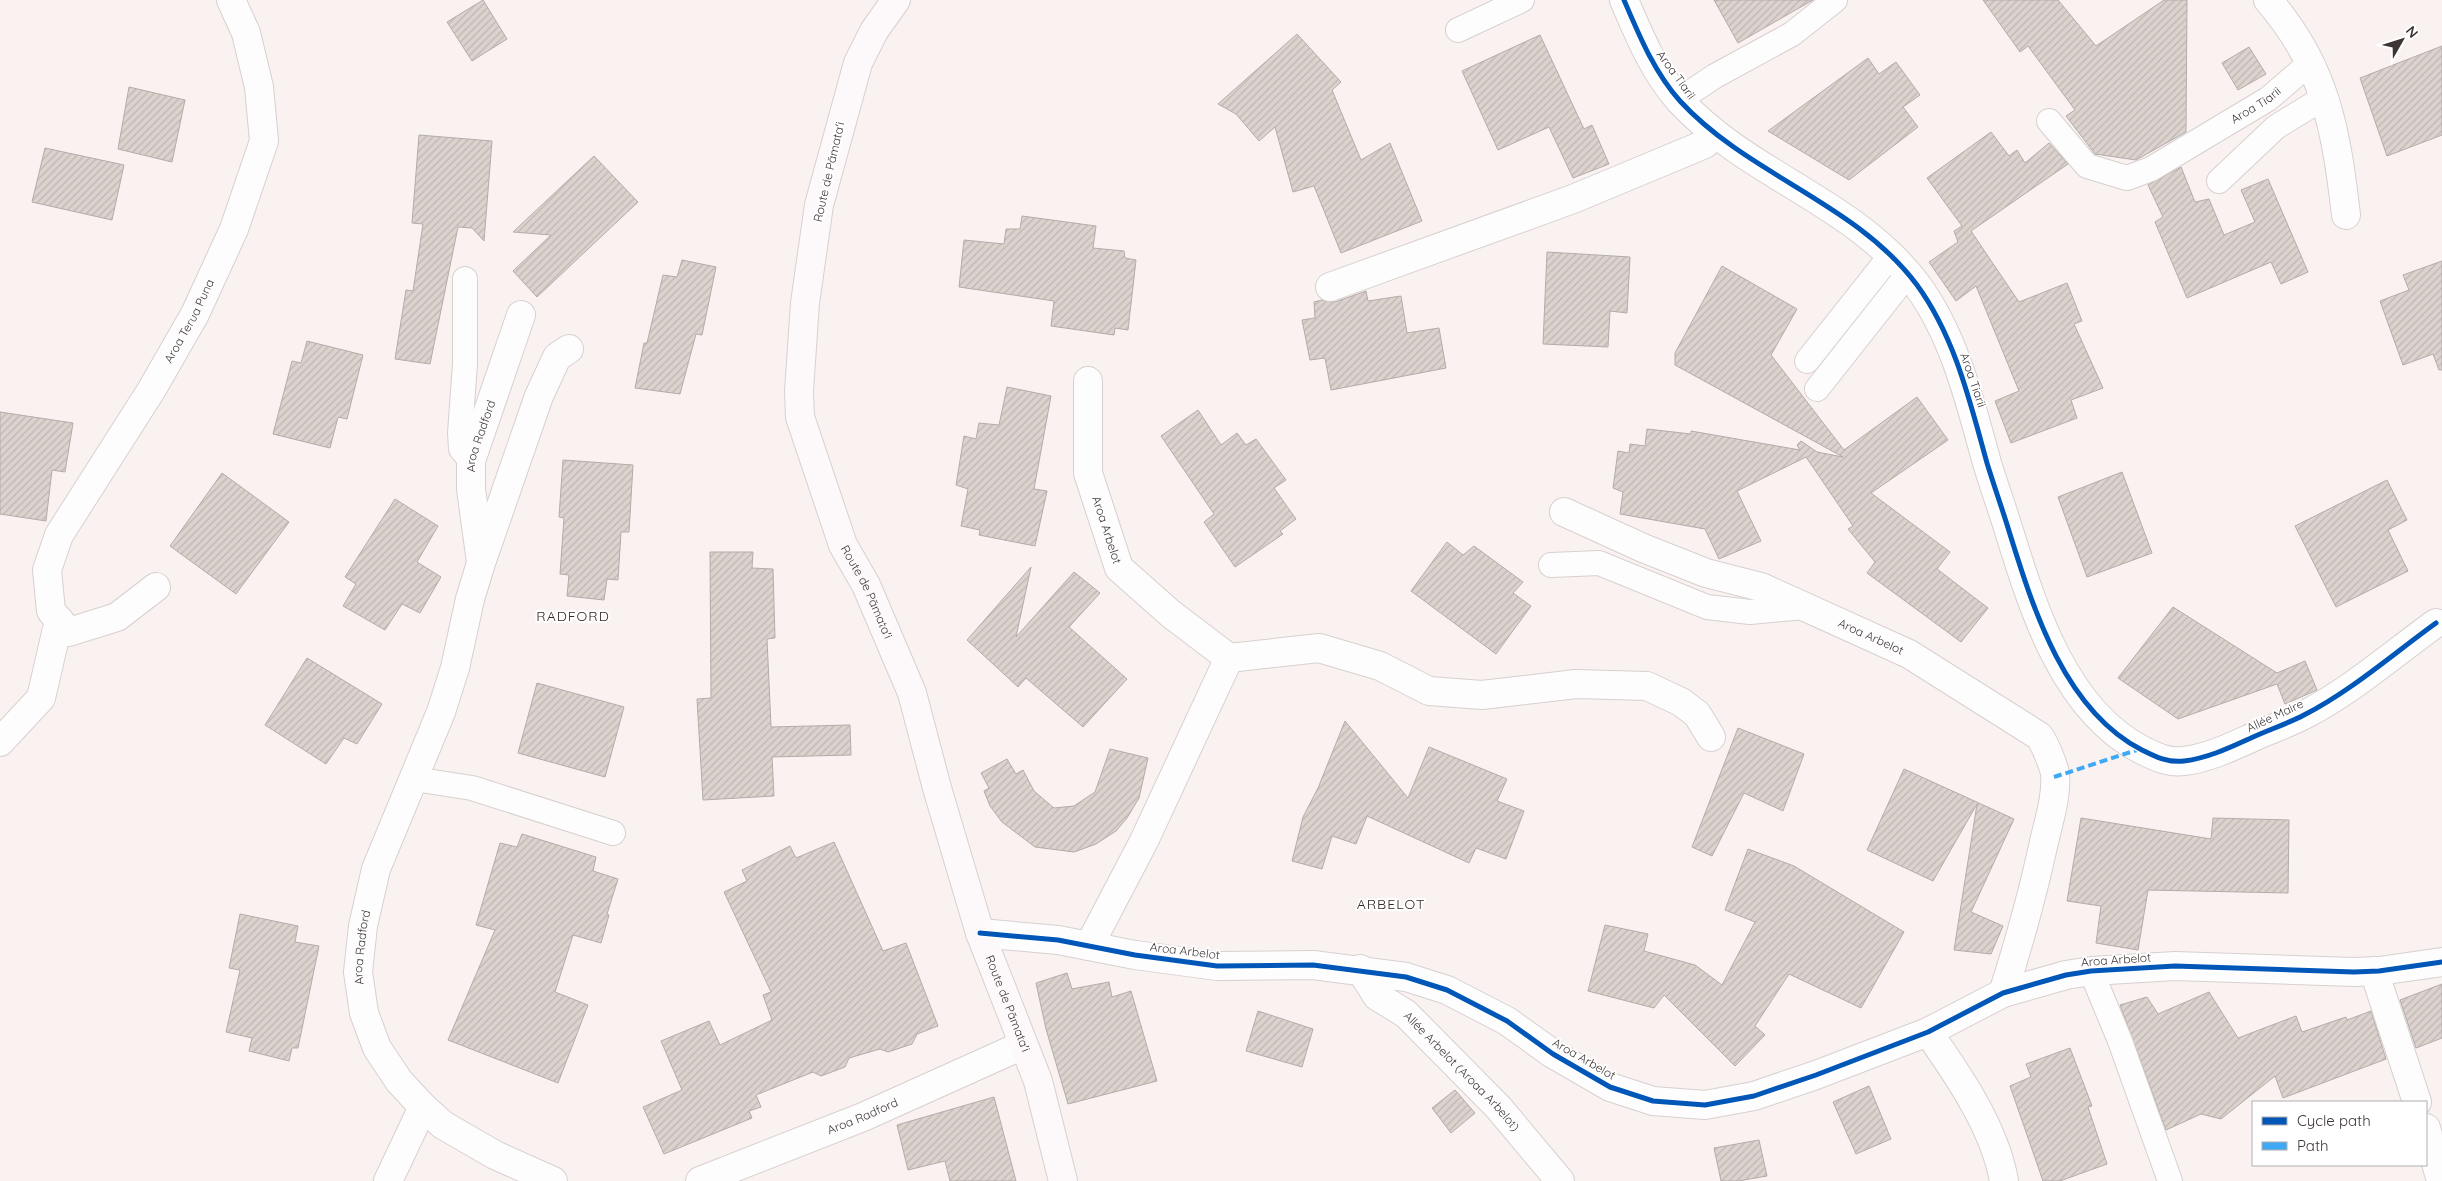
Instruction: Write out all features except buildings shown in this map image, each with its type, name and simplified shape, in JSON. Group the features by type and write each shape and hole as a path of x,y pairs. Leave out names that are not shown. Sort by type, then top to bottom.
{"main road":[{"name":"Route de Pāmata'i","path":"896,0 874,31 858,62 819,205 805,303 799,391 800,417 842,545 866,585 912,694 936,788 980,933 1038,1081 1063,1181"}],"street":[{"name":"Aroa Terua Puna","path":"59,620 51,611 47,570 59,535 152,389 196,314 234,229 264,141 259,87 246,33 231,0"},
{"name":"Aroa Tiarii","path":"1624,0 1643,45 1679,100 1714,133 1749,158 1840,213 1899,265 1917,285 1940,322 1956,360 2028,594 2050,645 2072,682 2097,716 2109,727"},
{"path":"2268,0 2304,50 2326,97 2339,154 2346,215"},
{"path":"1330,287 1573,199 1705,144 1714,133"},
{"name":"Aroa Radford","path":"481,563 473,507 471,461 521,315"},
{"name":"Aroa Radford","path":"553,1181 495,1155 443,1125 423,1107 399,1081 377,1048 364,1013 358,972 363,926 376,869 441,712 455,668 470,600 481,563 539,396 556,356 569,349"},
{"name":"Aroa Arbelot","path":"1088,381 1088,473 1119,568 1171,614 1229,658"},
{"name":"Aroa Arbelot","path":"1564,512 1643,548 1706,573 1760,588 1909,654 2039,736 2047,746 2048,759 2055,773 2051,809 2026,919 2003,993"},
{"path":"59,620 70,632 116,618 156,587"},
{"path":"0,742 42,698 59,620"},
{"name":"Allée Maire","path":"2109,727 2127,742 2160,759 2183,761 2216,754 2305,715 2354,683 2436,623"},
{"path":"1089,946 1144,841 1229,658 1319,648 1380,666 1429,690 1482,695 1576,684 1647,686 1681,702 1697,714 1712,737"},
{"name":"Aroa Arbelot","path":"980,933 1058,940 1135,955 1217,966 1313,965 1360,969 1406,977 1446,990 1507,1022 1553,1054 1610,1087 1653,1101 1705,1106 1754,1096 1928,1032 2003,993 2091,970 2172,966 2374,971 2442,962"},
{"name":"Allée Arbelot (Aroaa Arbelot)","path":"1360,969 1377,996 1406,1014 1498,1107 1560,1181"},
{"path":"2374,971 2417,1101"},
{"path":"1928,1032 1970,1097 1996,1150 2004,1181"},
{"name":"Aroa Radford","path":"700,1181 863,1117 1023,1045"},
{"path":"388,1181 423,1107"},
{"path":"2427,1132 2440,1181"}],"lane":[{"path":"1458,30 1522,0"},
{"name":"Aroa Tiarii","path":"1679,100 1715,76 1792,34 1835,0"},
{"name":"Aroa Tiarii","path":"2049,121 2087,166 2127,178 2151,169 2268,99 2310,63"},
{"path":"2219,181 2276,127 2326,97"},
{"path":"1807,361 1899,265"},
{"path":"1818,389 1899,265"},
{"path":"465,279 465,364 460,432 461,450 471,461"},
{"path":"1551,565 1599,563 1707,607 1750,612 1805,607"},
{"path":"414,779 472,788 613,833"},
{"name":"Aroa Arbelot","path":"2091,970 2120,1041 2170,1181"}],"marked path":[{"path":"2054,777 2140,749"}],"cycle path":[{"path":"1624,0 1641,40 1655,66 1680,101 1707,127 1737,150 1833,210 1864,232 1892,256 1917,285 1942,326 1960,371 1990,472 2041,624 2055,654 2072,683 2092,710 2115,732 2142,750 2167,760 2193,760 2210,755 2304,715 2355,684 2436,623"},
{"path":"980,933 1058,940 1135,955 1217,966 1313,965 1406,977 1447,990 1507,1021 1553,1054 1610,1087 1653,1101 1705,1105 1754,1096 1816,1075 1928,1032 2003,993 2066,975 2091,971 2175,966 2354,972 2379,971 2442,962"}],"district":[{"name":"RADFORD","path":"573,616"},
{"name":"ARBELOT","path":"1391,904"}]}
